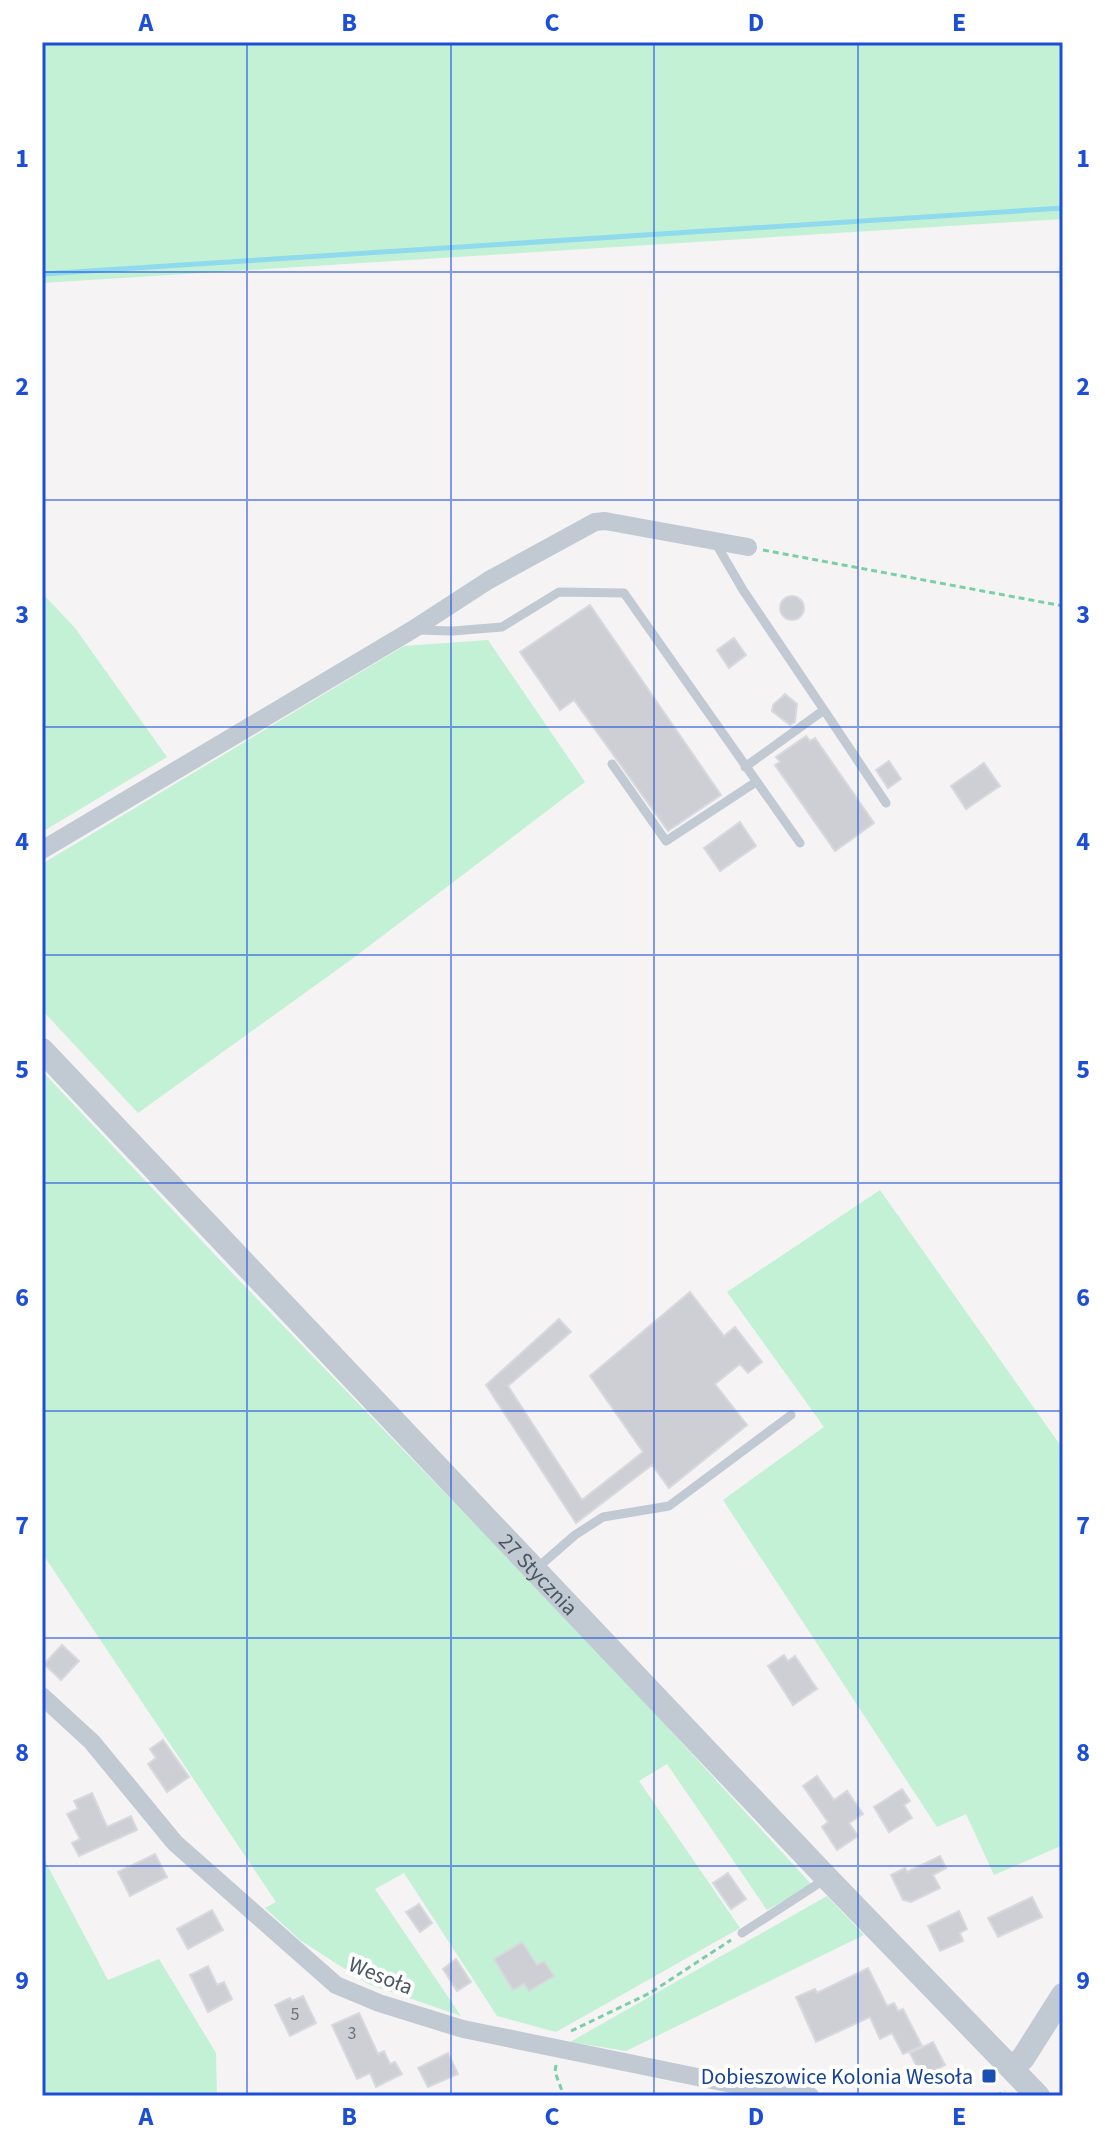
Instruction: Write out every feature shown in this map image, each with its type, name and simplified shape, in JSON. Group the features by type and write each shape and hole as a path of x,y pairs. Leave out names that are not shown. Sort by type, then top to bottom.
{"street":[{"path":"42,850 412,630 489,580 595,522 605,521 748,547"},
{"name":"27 Stycznia","path":"42,1050 827,1878 1009,2080 1038,2096"},
{"name":"Wesoła","path":"42,1696 92,1742 175,1843 336,1985 379,2003 463,2029 756,2089 810,2096"},
{"path":"1009,2080 1063,1995"}],"lane":[{"path":"714,540 743,590 886,803"},
{"path":"412,630 502,627 559,592 624,593 800,843"},
{"path":"745,767 824,710"},
{"path":"612,764 666,841 756,782"},
{"path":"535,1570 553,1552 603,1517 669,1506 791,1415"},
{"path":"742,1933 827,1878"}],"path":[{"path":"748,547 1063,606"},
{"path":"564,2096 555,2072 558,2049 566,2033 650,1993 742,1933"},
{"path":"996,2096 1009,2080"}],"green space":[{"path":"42,42 1063,42 1063,219 42,283"},
{"path":"42,593 75,628 167,757 42,832"},
{"path":"488,640 585,782 352,959 138,1113 42,1010 42,864 404,646"},
{"path":"42,1071 231,1272 595,1648 812,1885 767,1910 667,1764 639,1781 740,1928 556,2032 497,2016 404,1873 375,1889 461,2016 368,1984 300,1940 265,1908 276,1902 42,1553"},
{"path":"880,1190 1063,1449 1063,1845 994,1875 966,1814 937,1827 723,1500 824,1427 727,1292"},
{"path":"44,1859 108,1980 159,1959 216,2053 217,2096 42,2096"},
{"path":"827,1896 864,1935 626,2051 570,2042"}],"building":[{"path":"792,596 801,599 804,608 801,617 792,620 783,617 780,608 783,599"},
{"path":"590,605 721,795 668,831 574,700 560,710 520,652"},
{"path":"734,638 746,655 729,668 717,650"},
{"path":"785,694 797,704 795,722 790,725 772,711 773,705"},
{"path":"806,736 810,741 815,738 874,823 835,851 775,765 780,762 776,757"},
{"path":"889,761 901,779 888,788 876,770"},
{"path":"984,763 1000,786 966,809 951,786"},
{"path":"740,822 756,846 720,871 704,848"},
{"path":"690,1292 724,1336 735,1327 762,1362 748,1373 740,1364 715,1384 747,1425 669,1488 652,1465 576,1523 486,1385 559,1319 571,1332 508,1386 582,1500 643,1452 590,1376"},
{"path":"62,1645 79,1661 61,1680 44,1664"},
{"path":"784,1655 788,1661 795,1656 817,1689 793,1705 768,1666"},
{"path":"163,1740 189,1777 167,1792 148,1764 156,1758 150,1749"},
{"path":"817,1776 834,1800 847,1791 863,1814 849,1823 858,1836 837,1850 822,1827 828,1822 803,1786"},
{"path":"902,1789 910,1801 904,1805 912,1818 889,1832 874,1807"},
{"path":"92,1793 107,1827 131,1816 137,1830 79,1856 72,1843 80,1839 67,1814 78,1809 74,1801"},
{"path":"155,1854 167,1877 130,1896 118,1872"},
{"path":"940,1856 946,1868 933,1875 940,1888 911,1902 903,1900 891,1875 905,1868 907,1872"},
{"path":"728,1873 746,1899 731,1909 713,1883"},
{"path":"1032,1897 1042,1917 998,1937 988,1918"},
{"path":"419,1904 432,1923 420,1932 406,1912"},
{"path":"212,1910 223,1930 188,1949 177,1929"},
{"path":"959,1911 967,1929 960,1933 963,1941 940,1951 928,1926"},
{"path":"522,1942 537,1965 544,1961 554,1976 529,1991 524,1984 513,1990 494,1959"},
{"path":"456,1959 471,1982 457,1991 443,1969"},
{"path":"208,1966 217,1985 224,1982 232,1999 208,2012 190,1975"},
{"path":"868,1968 887,2006 894,2003 898,2011 903,2009 922,2046 903,2054 892,2033 880,2039 870,2017 816,2042 796,1997 815,1989 817,1993"},
{"path":"303,1996 316,2023 290,2036 275,2005"},
{"path":"359,2013 378,2054 384,2051 390,2064 395,2062 402,2074 376,2087 370,2073 357,2079 332,2025"},
{"path":"933,2042 945,2065 922,2077 910,2053"},
{"path":"448,2053 458,2074 428,2087 418,2068"}],"waterway":[{"path":"42,274 1063,208"}],"place":[{"name":"Dobieszowice Kolonia Wesoła","path":"989,2076"}]}
